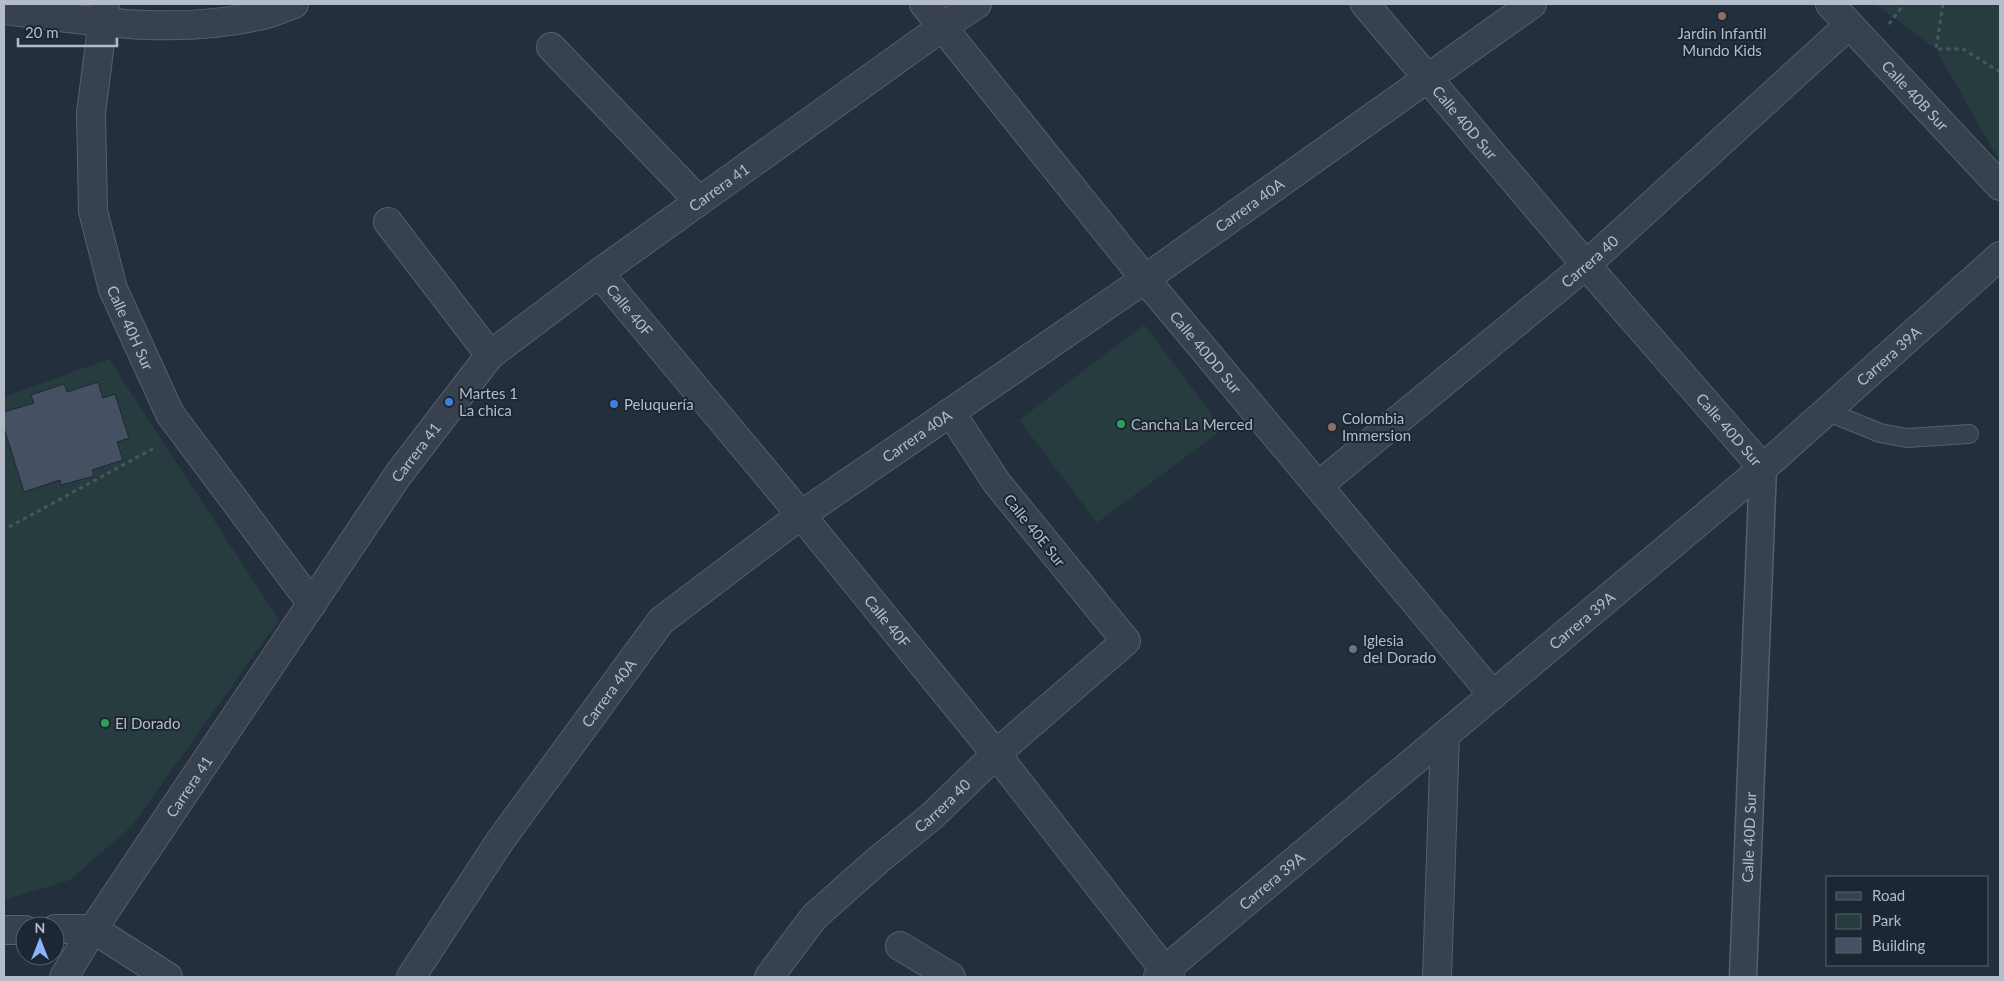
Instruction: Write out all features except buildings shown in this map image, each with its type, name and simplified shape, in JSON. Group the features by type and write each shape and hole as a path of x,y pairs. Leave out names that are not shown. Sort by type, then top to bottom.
{"street":[{"path":"4,10 104,14 179,24 218,23 259,16 294,4"},
{"name":"Calle 40DD Sur","path":"924,4 1145,279 1493,695"},
{"name":"Carrera 41","path":"64,977 93,929 398,475 490,355 599,272 977,4"},
{"name":"Calle 40D Sur","path":"1365,4 1586,265 1762,468 1743,977"},
{"name":"Carrera 40A","path":"411,977 500,841 661,621 801,515 1145,279 1532,4"},
{"name":"Calle 40B Sur","path":"1830,4 2000,186"},
{"name":"Calle 40H Sur","path":"104,14 91,113 93,211 113,289 170,414 312,604"},
{"name":"Carrera 40","path":"1318,485 1586,265 1849,25"},
{"path":"551,47 699,200"},
{"path":"388,222 490,355"},
{"name":"Carrera 39A","path":"1164,975 1762,468 2000,256"},
{"name":"Calle 40F","path":"599,272 996,754 1164,975"},
{"name":"Calle 40E Sur","path":"951,413 997,483 1126,641"},
{"name":"Carrera 40","path":"769,977 814,917 877,861 932,816 996,754 1126,641"},
{"path":"1437,977 1445,735"},
{"path":"65,929 93,929 168,977"},
{"path":"900,946 951,977"}],"lane":[{"path":"1826,411 1880,433 1907,438 1970,434"}],"path":[{"path":"1943,4 1936,49 1963,49 2000,72"},
{"path":"9,527 183,433"}],"green space":[{"path":"1875,4 2000,4 2000,162 1936,49"},
{"name":"Cancha La Merced","path":"1144,325 1223,429 1097,523 1019,420"},
{"name":"El Dorado","path":"109,359 279,620 132,826 70,880 4,900 4,397"}],"place":[{"name":"Jardin Infantil Mundo Kids","path":"1722,16"},
{"name":"Martes 1 La chica","path":"449,402"},
{"name":"Peluquería","path":"614,404"},
{"name":"Cancha La Merced","path":"1121,424"},
{"name":"Colombia Immersion","path":"1332,427"},
{"name":"Iglesia del Dorado","path":"1353,649"},
{"name":"El Dorado","path":"105,723"}]}
